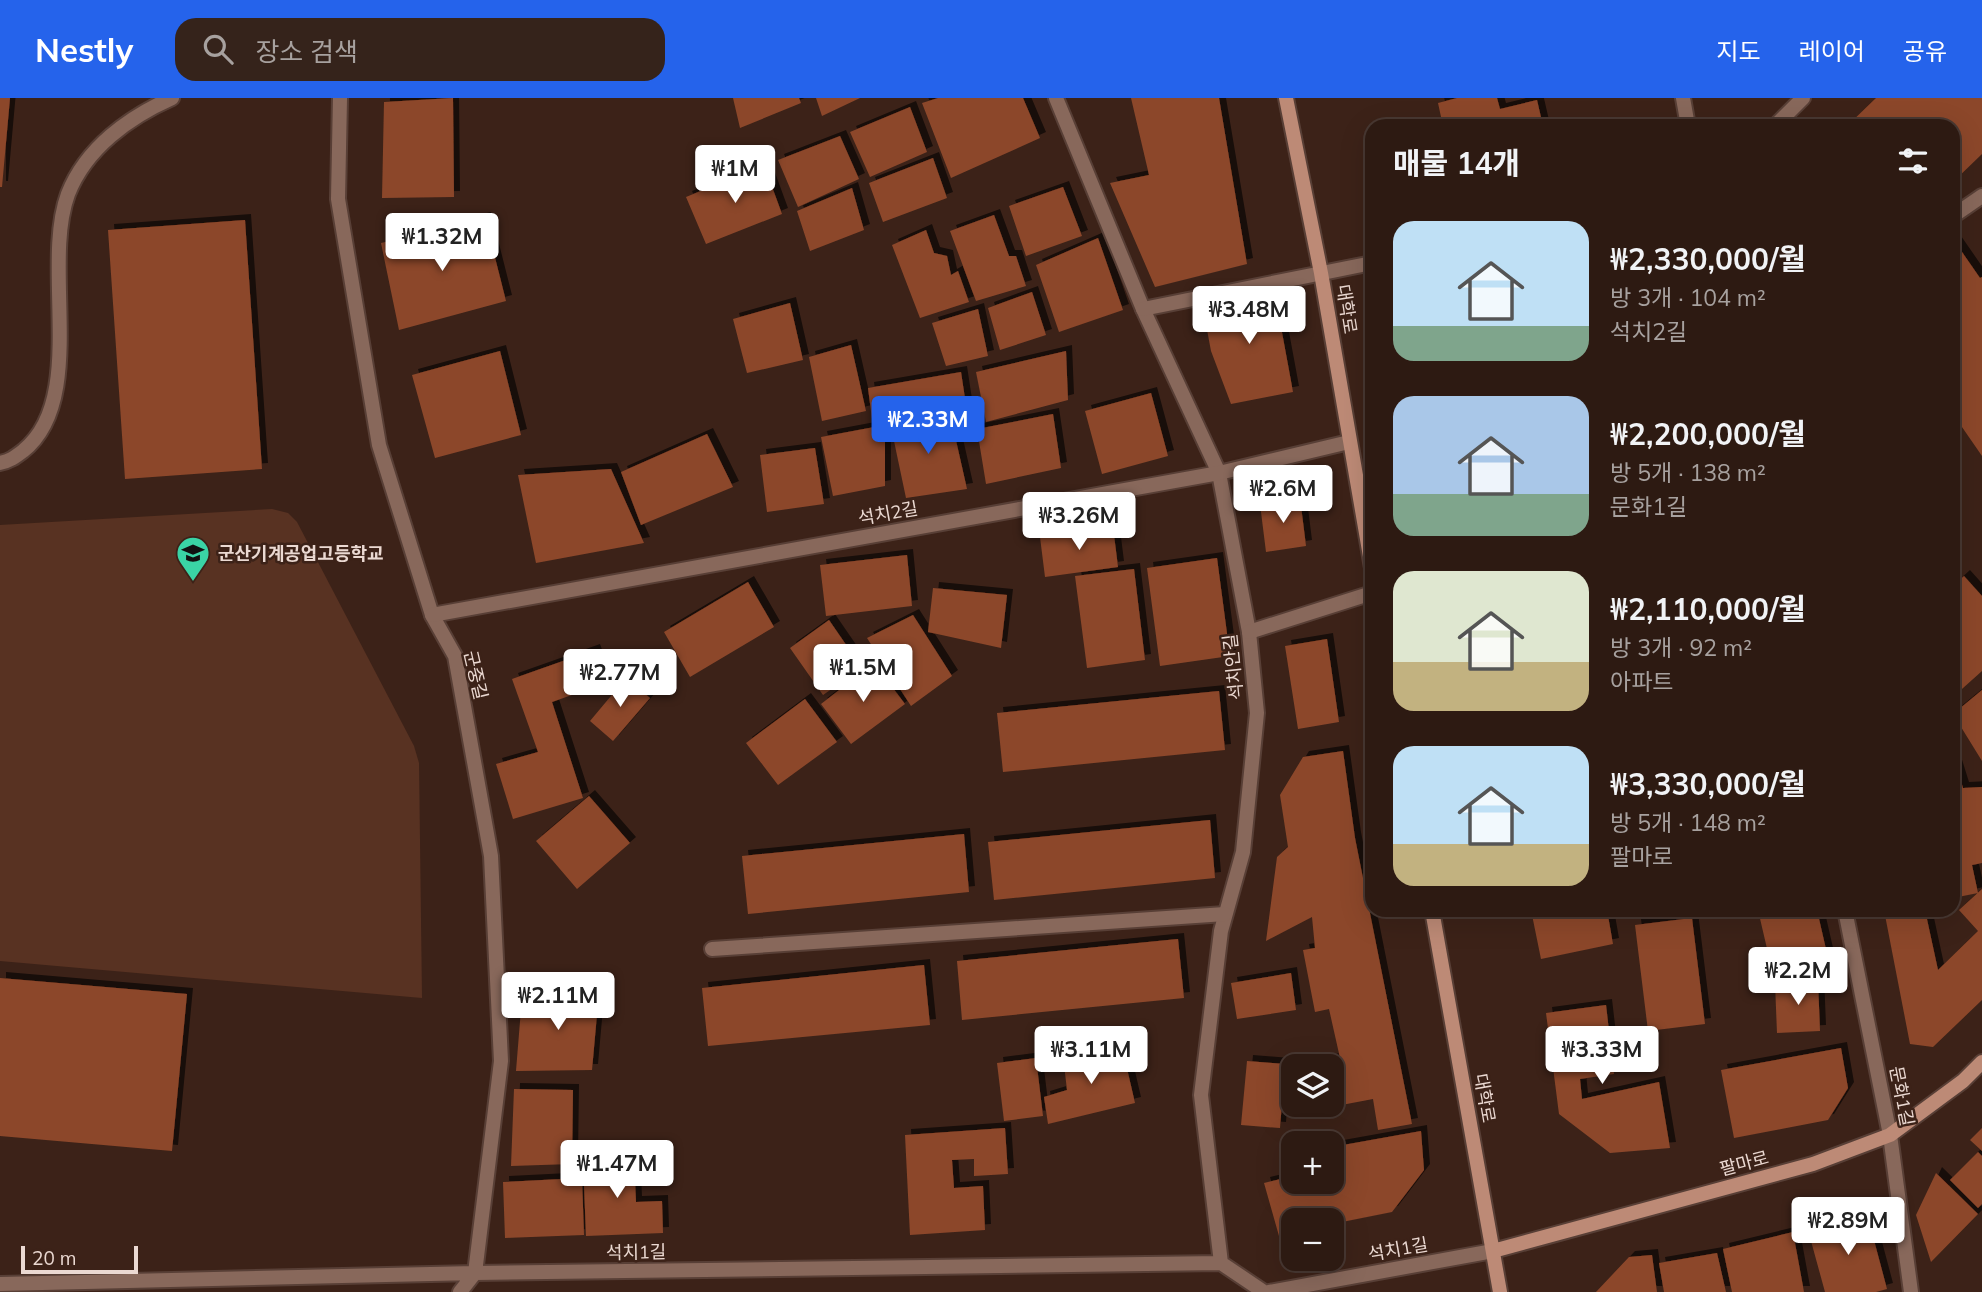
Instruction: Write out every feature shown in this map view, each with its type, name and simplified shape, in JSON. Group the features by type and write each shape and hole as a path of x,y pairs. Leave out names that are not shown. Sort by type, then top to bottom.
{"street":[{"path":"0,463 9,461 36,441 50,414 59,367 60,227 68,193 87,160 116,129 172,98"},
{"name":"군중길","path":"340,98 338,199 379,445 432,615 455,656 491,856 501,1061 475,1273"},
{"name":"석치안길","path":"1056,98 1143,309 1219,473 1249,632 1257,713 1243,852 1221,931 1201,1095 1221,1263"},
{"name":"대학로","path":"1286,98 1321,273 1365,530"},
{"path":"1683,98 1687,119"},
{"path":"1782,119 1803,98"},
{"path":"1960,211 1982,196"},
{"path":"1143,309 1365,264"},
{"name":"석치2길","path":"432,615 1219,473 1349,442"},
{"path":"1249,632 1365,595"},
{"path":"712,948 1226,914"},
{"name":"대학로","path":"1433,917 1500,1292"},
{"name":"문화1길","path":"1846,917 1890,1135 1912,1292"},
{"name":"팔마로","path":"1493,1251 1813,1164 1890,1135 1963,1081 1982,1062"},
{"name":"석치1길","path":"1269,1292 1493,1251"},
{"path":"1221,1263 1264,1292"},
{"name":"석치1길","path":"0,1284 475,1273 1221,1263"},
{"path":"460,1292 475,1273"}],"shaded area":[{"path":"272,509 288,513 297,522 414,746 419,763 422,998 0,961 0,525"}],"building":[{"path":"0,98 10,98 2,187 0,187"},
{"path":"453,98 454,197 382,198 384,102"},
{"path":"733,98 799,98 801,103 740,128"},
{"path":"816,98 860,98 822,116"},
{"path":"938,98 1023,98 1040,138 951,178 922,103"},
{"path":"1131,98 1219,98 1247,264 1155,287 1110,183 1149,175"},
{"path":"1457,98 1497,98 1500,109 1537,100 1541,119 1441,119 1438,103"},
{"path":"1876,98 1982,98 1982,154 1960,175 1960,119 1854,119"},
{"path":"910,107 927,152 870,177 850,132"},
{"path":"840,136 859,179 798,207 778,160"},
{"path":"933,158 947,198 883,222 869,183"},
{"path":"764,165 782,214 706,244 686,197"},
{"path":"1063,187 1082,236 1026,256 1009,206"},
{"path":"852,188 864,230 810,251 797,211"},
{"path":"994,215 1009,256 1016,256 1026,286 976,301 950,231"},
{"path":"485,218 506,301 399,330 381,243"},
{"path":"245,220 262,469 125,479 108,230"},
{"path":"926,230 934,253 947,256 951,275 958,271 969,302 920,318 892,245"},
{"path":"1098,238 1123,310 1059,332 1036,265"},
{"path":"1960,249 1980,278 1982,277 1982,456 1960,424"},
{"path":"1274,289 1293,392 1231,404 1211,351 1202,303"},
{"path":"1032,292 1046,335 1000,350 988,308"},
{"path":"790,303 803,360 747,373 733,319"},
{"path":"978,309 988,356 946,366 932,323"},
{"path":"851,345 866,411 822,421 809,357"},
{"path":"500,351 521,435 435,458 412,375"},
{"path":"1066,351 1068,400 986,422 976,372"},
{"path":"961,372 966,405 872,419 868,388"},
{"path":"1151,393 1168,456 1102,474 1085,411"},
{"path":"950,414 967,489 906,498 890,422"},
{"path":"1053,414 1061,468 986,484 977,429"},
{"path":"885,425 885,486 833,496 821,437"},
{"path":"707,434 733,487 641,525 621,472"},
{"path":"815,448 824,504 767,512 760,455"},
{"path":"611,469 644,543 536,563 518,475"},
{"path":"1300,498 1306,546 1266,552 1260,504"},
{"path":"1113,527 1118,567 1045,577 1040,537"},
{"path":"907,555 912,606 826,616 820,565"},
{"path":"1217,558 1230,656 1160,666 1147,568"},
{"path":"1134,569 1145,660 1087,668 1075,576"},
{"path":"1964,576 1982,596 1982,671 1960,691 1960,580"},
{"path":"748,582 774,627 690,677 664,632"},
{"path":"933,588 1007,595 1001,648 928,632"},
{"path":"913,615 952,676 911,706 867,638"},
{"path":"829,620 862,668 823,695 790,648"},
{"path":"1327,639 1339,722 1298,729 1285,646"},
{"path":"594,650 606,683 552,702 583,798 513,819 496,764 538,752 512,679"},
{"path":"874,663 905,704 851,744 821,704"},
{"path":"626,678 650,698 613,741 590,721"},
{"path":"1982,690 1982,761 1960,725 1960,708"},
{"path":"1219,691 1225,750 1003,772 997,713"},
{"path":"805,699 837,742 778,785 746,743"},
{"path":"1343,751 1365,888 1365,917 1371,917 1412,1124 1378,1130 1373,1099 1344,1105 1344,1054 1339,1054 1329,1009 1315,1012 1303,950 1315,948 1312,917 1266,941 1277,857 1288,847 1280,795 1303,757"},
{"path":"1960,778 1963,788 1982,787 1982,863 1972,865 1978,893 1960,897"},
{"path":"589,796 630,843 577,889 536,841"},
{"path":"1210,820 1215,878 994,900 988,842"},
{"path":"964,834 969,892 748,914 742,856"},
{"path":"1982,889 1982,1000 1933,1047 1910,1044 1885,917 1927,917 1938,970 1978,931 1960,909"},
{"path":"1532,917 1608,917 1613,944 1541,959"},
{"path":"1760,917 1819,917 1828,958 1772,970"},
{"path":"1692,918 1705,1024 1648,1031 1635,925"},
{"path":"1178,939 1184,998 962,1020 957,961"},
{"path":"924,965 930,1025 708,1046 702,988"},
{"path":"1291,973 1296,1010 1237,1019 1231,983"},
{"path":"0,978 187,994 172,1151 0,1136"},
{"path":"1818,981 1820,1031 1777,1033 1775,983"},
{"path":"599,992 592,1070 516,1071 522,997"},
{"path":"1606,1005 1614,1074 1580,1079 1582,1099 1659,1082 1670,1148 1610,1153 1559,1114 1546,1013"},
{"path":"1122,1047 1135,1103 1048,1124 1044,1097 1067,1090 1063,1056"},
{"path":"1841,1048 1848,1088 1828,1120 1734,1138 1721,1070"},
{"path":"1036,1058 1043,1116 1004,1121 997,1063"},
{"path":"1247,1061 1281,1064 1280,1128 1241,1125"},
{"path":"514,1089 573,1090 572,1164 511,1166"},
{"path":"1005,1128 1008,1174 974,1176 974,1159 952,1160 954,1188 983,1186 985,1230 910,1235 905,1135"},
{"path":"1982,1128 1982,1151 1970,1140"},
{"path":"1421,1131 1424,1170 1392,1212 1344,1222 1344,1208 1281,1208 1279,1236 1264,1183 1281,1179 1281,1194 1344,1194 1344,1145"},
{"path":"1978,1152 1982,1156 1982,1204 1978,1208 1950,1180"},
{"path":"634,1157 636,1202 662,1201 663,1233 586,1236 583,1159"},
{"path":"1936,1173 1978,1214 1931,1262 1916,1215"},
{"path":"582,1178 584,1235 505,1238 503,1182"},
{"path":"1867,1214 1887,1289 1876,1292 1825,1292 1808,1230"},
{"path":"1793,1232 1804,1292 1732,1292 1723,1249"},
{"path":"1717,1253 1726,1292 1664,1292 1659,1263"},
{"path":"1652,1255 1657,1292 1596,1292 1629,1257"}],"place":[{"name":"군산기계공업고등학교","path":"193,583"}]}
